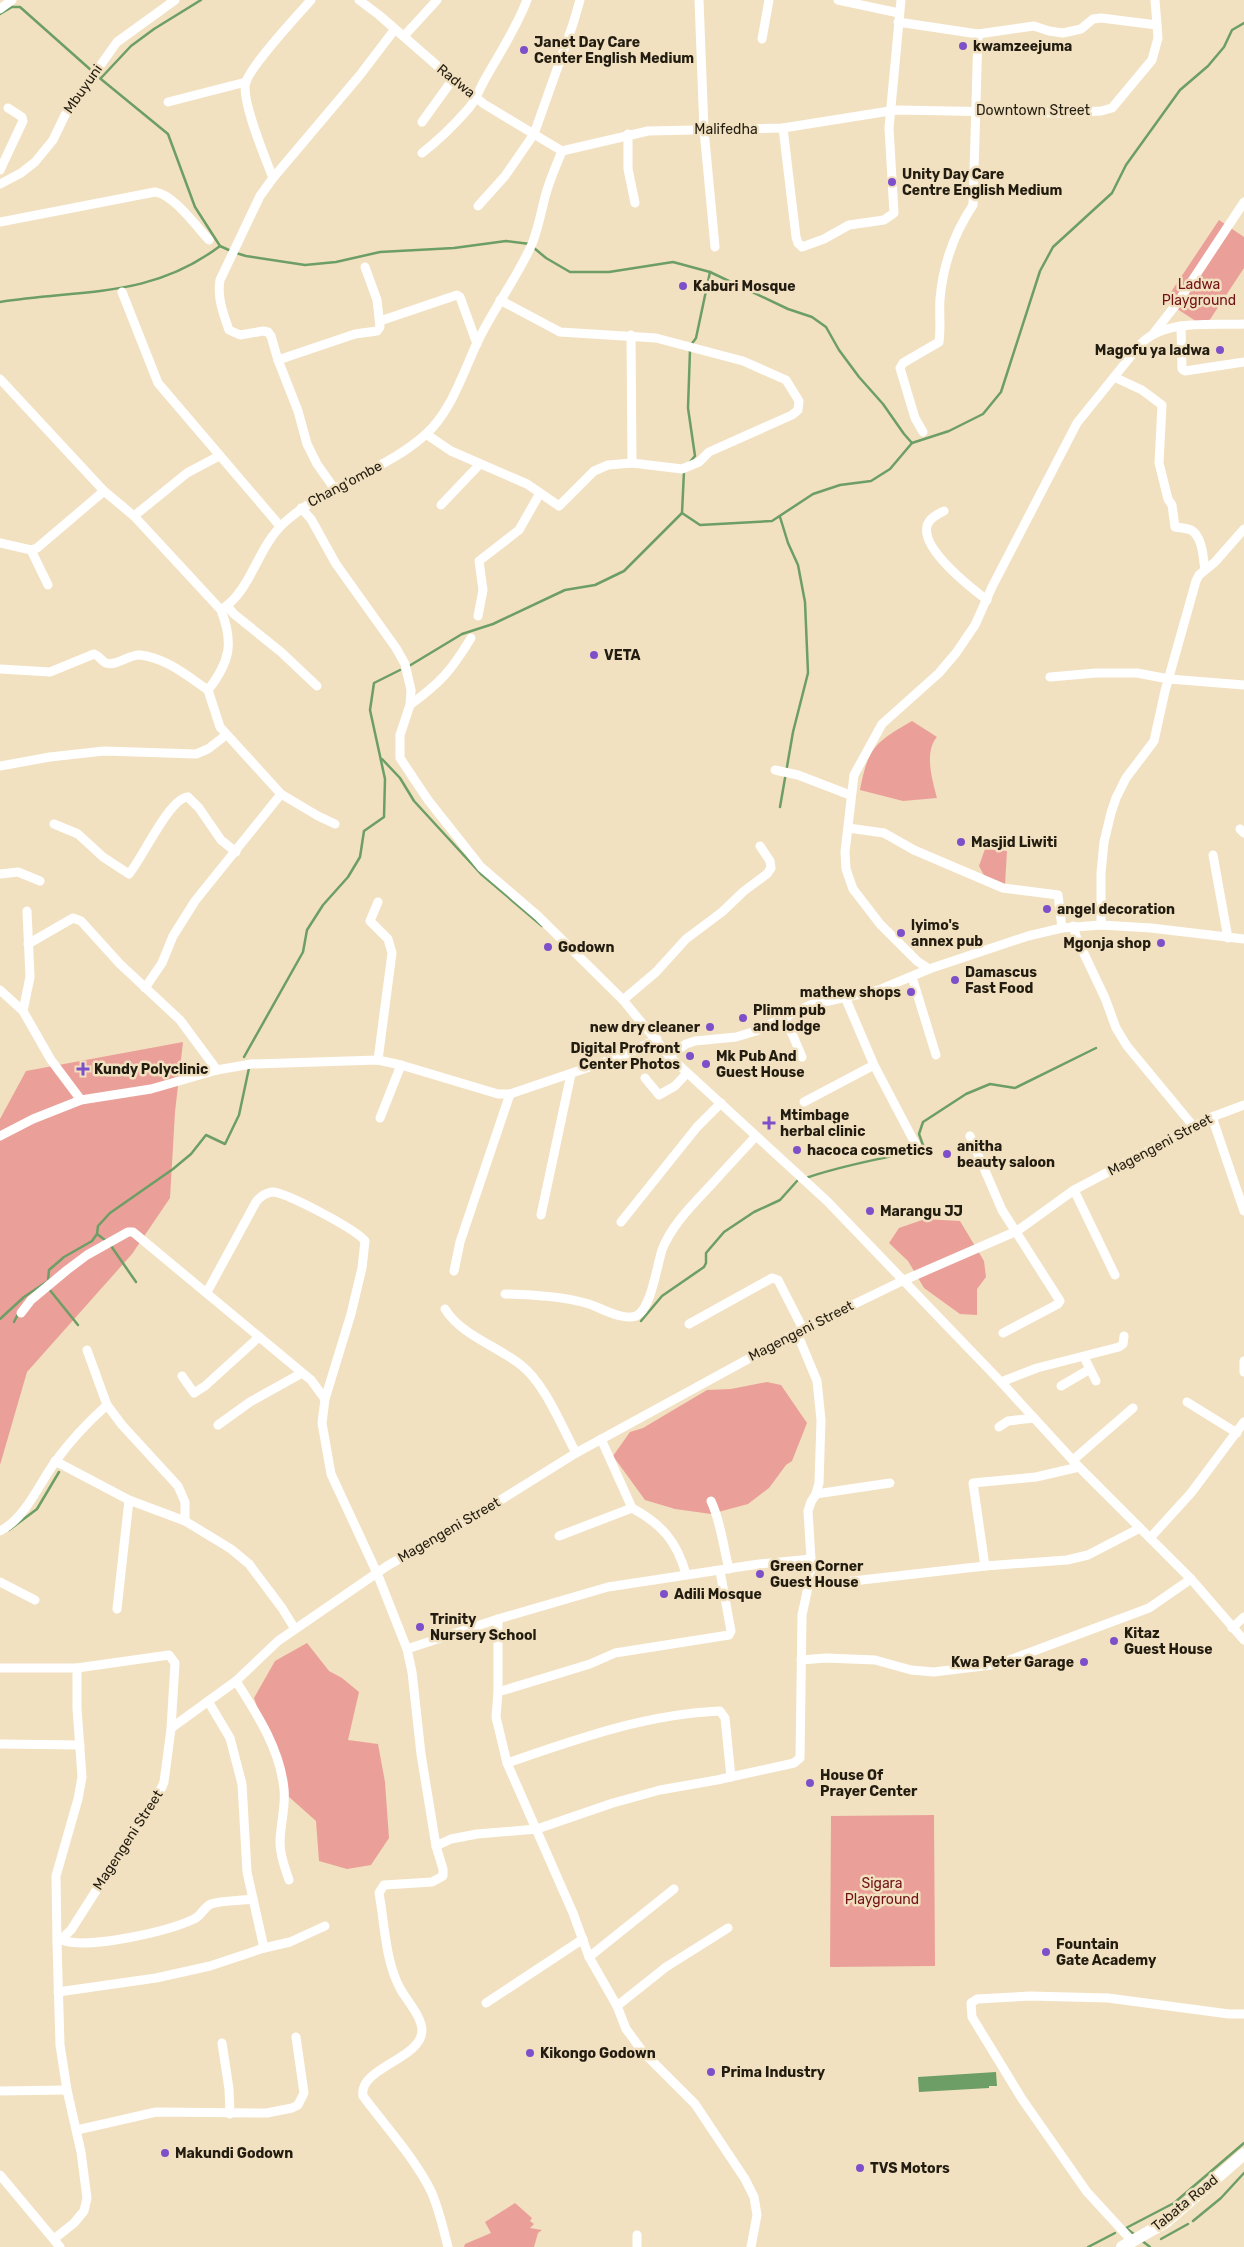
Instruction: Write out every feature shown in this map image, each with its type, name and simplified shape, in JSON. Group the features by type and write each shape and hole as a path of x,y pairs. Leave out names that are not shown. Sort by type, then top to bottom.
{"main road":[{"name":"Tabata Road","path":"1127,2245 1166,2222 1244,2154"}],"street":[{"path":"0,9 12,0"},
{"name":"Mbuyuni","path":"0,184 21,173 35,162 53,140 65,115 117,42 175,0"},
{"path":"273,178 245,94 246,82 256,66 311,0"},
{"name":"Radwa","path":"359,0 395,28 453,79 497,113 562,151"},
{"path":"404,36 437,0"},
{"path":"422,153 436,142 476,97 483,82 506,46 527,0"},
{"path":"478,206 496,187 534,134 580,0"},
{"path":"698,0 704,130 715,247"},
{"path":"762,39 769,0"},
{"path":"838,0 899,17 978,34 1034,26 1049,31 1063,32 1080,28 1093,19 1101,18 1157,25"},
{"path":"783,128 798,243 804,246 824,239 848,225 884,220 894,213 889,128 901,0"},
{"name":"Downtown Street","path":"891,110 1062,113 1101,111 1112,108 1152,60 1157,44 1155,0"},
{"path":"334,488 317,464 307,444 298,411 278,360 271,336 268,332 263,331 240,336 229,330 218,289 220,280 252,214 273,178 360,75 395,28"},
{"path":"923,432 913,412 901,366 939,342 940,297 950,251 959,227 973,205 975,196 978,34"},
{"path":"422,122 453,79"},
{"path":"168,102 246,82"},
{"path":"0,170 23,121 22,117 8,108"},
{"name":"Malifedha","path":"562,151 628,134 661,129 783,128 891,110"},
{"path":"628,134 628,170 635,203"},
{"name":"Chang'ombe","path":"224,608 236,598 260,552 280,526 301,508 334,488 390,461 426,434 450,402 477,344 531,245 540,223 546,195 562,151"},
{"path":"0,222 161,192 178,206 209,240"},
{"path":"1153,334 1178,302 1244,202"},
{"path":"278,360 355,334 377,331 380,328 377,300 365,267"},
{"path":"122,292 158,383 280,526"},
{"path":"380,321 457,295 460,297 477,344"},
{"path":"426,434 451,451 527,484 559,506 594,471 608,465 632,463 682,469 699,462 709,452 792,415 798,410 799,401 786,380 759,367 669,340 560,332 500,300"},
{"path":"929,969 917,961 880,924 853,889 846,869 844,852 854,775 882,724 939,673 956,653 987,600 1077,423 1145,338 1181,326 1244,324"},
{"path":"1181,326 1182,369 1244,362"},
{"path":"631,336 632,463"},
{"path":"1114,378 1142,390 1162,405 1159,463 1168,499 1173,508 1174,524 1175,527 1189,529 1196,534 1200,541 1205,570"},
{"path":"0,379 104,491 134,516 224,608 282,652 317,686"},
{"path":"134,516 187,473 219,456"},
{"path":"441,505 480,464"},
{"path":"0,543 31,550 46,541 104,491"},
{"path":"478,616 483,590 479,561 519,530 540,493"},
{"path":"301,508 311,519 336,564 405,664 411,690 410,705 400,734 400,758 428,800 481,868 538,916 623,1000 657,1039 669,1056 827,1201 1001,1382 1072,1460 1191,1579 1244,1640"},
{"path":"944,511 931,518 928,523 926,527 929,538 939,556 951,570 987,600"},
{"path":"1101,925 1101,874 1104,842 1116,798 1126,778 1154,741 1168,679 1196,581 1244,529"},
{"path":"31,550 48,585"},
{"path":"208,690 220,674 230,647 224,608"},
{"path":"410,705 447,674 471,638"},
{"path":"0,669 50,672 94,654 110,664 128,657 140,656 158,659 175,667 208,690 220,727 281,794 335,824"},
{"path":"1050,677 1096,673 1137,673 1168,679 1244,685"},
{"path":"0,766 25,760 104,751 196,754 208,749 226,735"},
{"path":"775,770 798,775 850,795"},
{"path":"145,988 162,963 173,936 195,901 281,794"},
{"path":"54,824 78,834 103,858 126,874 129,874 160,824 181,798 188,797 199,808 221,840 236,852"},
{"path":"848,828 884,833 914,850 1003,888 1058,896 1062,928"},
{"path":"623,1000 656,972 686,939 767,874 771,868 770,861 760,846"},
{"path":"1213,855 1228,938"},
{"path":"0,874 18,872 40,881"},
{"path":"378,902 370,921 388,939 392,953 378,1060"},
{"path":"23,1011 30,977 27,910"},
{"path":"28,944 73,918 86,924 106,949 180,1020 217,1070"},
{"path":"669,1056 695,1040 736,1037 756,1031 810,1005 879,990 929,969 1028,936 1062,928 1101,925 1151,928 1244,939"},
{"path":"1073,926 1119,1034 1139,1062 1179,1106 1194,1127"},
{"path":"912,977 936,1054"},
{"path":"0,990 23,1011 51,1060 81,1100"},
{"path":"845,997 874,1065 917,1147"},
{"path":"785,1017 802,1057"},
{"path":"0,1136 33,1119 81,1100 151,1088 217,1070 251,1064 378,1060 498,1094 510,1094 622,1056 657,1039"},
{"path":"380,1118 400,1065"},
{"path":"804,1102 874,1065"},
{"path":"645,1078 656,1094 659,1095 675,1086 687,1072"},
{"path":"541,1215 571,1074"},
{"path":"454,1271 460,1242 510,1094"},
{"path":"621,1222 697,1127 720,1103"},
{"name":"Magengeni Street","path":"59,1941 71,1930 162,1787 171,1729 236,1681 278,1641 295,1629 378,1573 519,1489 576,1452 706,1380 902,1281 1017,1231 1074,1190 1212,1117 1244,1105"},
{"path":"1212,1117 1244,1209"},
{"path":"506,1294 556,1297 586,1303 624,1316 635,1317 642,1312 651,1292 663,1248 684,1214 756,1136"},
{"path":"970,1136 1002,1210 1060,1301 1058,1304 1003,1333"},
{"path":"1074,1190 1115,1275"},
{"path":"207,1292 256,1202 263,1195 273,1192 319,1212 362,1236 366,1246 351,1314 325,1398 322,1424 331,1474 378,1573 407,1649 412,1672 420,1745 436,1846 443,1869 443,1876 432,1882 384,1885 379,1893 390,1962 400,1988 418,2018 422,2030 420,2039 411,2049 364,2084 362,2089 363,2096 416,2167 430,2190 437,2206 448,2247"},
{"path":"21,1313 31,1300 66,1270 98,1248 131,1231 311,1380 325,1398"},
{"path":"436,1846 451,1839 477,1834 537,1829 614,1803 660,1790 730,1777 794,1762 800,1758 802,1614 810,1578 811,1559 808,1511 816,1494 821,1461 819,1392 800,1331 778,1280 772,1278 689,1324"},
{"path":"445,1309 459,1326 522,1366 532,1376 576,1452"},
{"path":"1001,1382 1037,1368 1119,1347 1123,1344 1124,1336"},
{"path":"182,1376 192,1392 196,1392 259,1337"},
{"path":"87,1350 107,1405 178,1486 184,1502 185,1521"},
{"path":"1084,1357 1096,1381"},
{"path":"1244,1361 1244,1372"},
{"path":"1061,1386 1090,1369"},
{"path":"218,1424 250,1402 302,1373"},
{"path":"1187,1402 1237,1432"},
{"path":"0,1531 22,1512 56,1461 82,1429 107,1405"},
{"path":"1072,1460 1133,1408"},
{"path":"999,1426 1008,1421 1034,1418"},
{"path":"1150,1538 1191,1493 1244,1422"},
{"path":"601,1439 632,1508 647,1516 667,1535 680,1554 686,1574"},
{"path":"56,1461 129,1500 185,1521 217,1540 244,1559 282,1608 295,1629"},
{"path":"985,1566 973,1483 1036,1477 1079,1467"},
{"path":"816,1494 890,1483"},
{"path":"117,1609 129,1500"},
{"path":"498,1692 590,1664 615,1653 729,1635 731,1631 720,1521 711,1501"},
{"path":"559,1536 632,1508"},
{"path":"810,1578 836,1583 985,1566 1041,1563 1088,1555 1140,1528"},
{"path":"407,1649 608,1588 686,1574 811,1559"},
{"path":"801,1660 826,1658 875,1660 911,1670 934,1672 999,1664 1149,1608 1191,1579"},
{"path":"0,1582 35,1600"},
{"path":"1232,1628 1244,1617"},
{"path":"498,1620 496,1717 508,1764 537,1829 589,1957 617,2006 626,2029 637,2044 695,2104 746,2179 754,2197 757,2215 751,2247"},
{"path":"0,1668 77,1668 170,1655 174,1663 171,1729"},
{"path":"0,2174 57,2243 86,2206 86,2185 77,2130 67,2090 58,2026 59,1941 56,1876 78,1799 82,1777 77,1668"},
{"path":"236,1681 262,1720 282,1774 284,1791 280,1843 283,1863 289,1880"},
{"path":"208,1701 230,1738 242,1784 247,1872 264,1948"},
{"path":"508,1764 592,1735 643,1721 676,1714 720,1711 725,1718 730,1777"},
{"path":"0,1744 80,1745"},
{"path":"589,1957 674,1889"},
{"path":"59,1941 83,1943 116,1940 192,1920 212,1904 253,1899"},
{"path":"58,1992 181,1974 264,1948 290,1942 325,1926"},
{"path":"617,2006 666,1967 728,1928"},
{"path":"486,2003 583,1939"},
{"path":"1127,2245 1087,2192 1022,2099 972,2017 971,2003 976,1998 1030,1996 1108,1998 1229,2014 1244,2014"},
{"path":"77,2130 156,2112 267,2114 298,2105 304,2093 296,2037"},
{"path":"222,2043 229,2089 230,2114"},
{"path":"0,2091 67,2090"},
{"path":"637,2247 638,2235"}],"green space":[{"name":"Ladwa Playground","path":"1219,220 1244,237 1244,268 1205,327 1165,301"},
{"path":"912,721 937,737 931,750 930,766 937,798 903,801 860,790 866,765 875,748 889,735"},
{"path":"985,849 1007,851 1005,885 988,883 979,866"},
{"path":"183,1042 175,1112 170,1198 132,1254 27,1372 0,1465 0,1119 26,1071"},
{"path":"925,1219 960,1221 984,1261 986,1277 977,1289 977,1315 960,1314 924,1288 908,1261 889,1243 899,1228"},
{"path":"767,1382 781,1385 807,1423 792,1461 786,1465 769,1488 748,1504 711,1514 675,1509 645,1500 613,1456 630,1432 643,1428 707,1390 731,1389"},
{"path":"307,1643 329,1671 342,1678 359,1692 348,1740 378,1744 385,1782 389,1838 371,1865 347,1869 319,1861 316,1821 288,1796 254,1698 275,1661"},
{"name":"Sigara Playground","path":"934,1815 935,1966 830,1967 831,1816"},
{"path":"515,2203 532,2218 530,2221 534,2224 530,2228 542,2230 538,2233 534,2247 464,2247 465,2244 491,2233 485,2222"}],"shaded area":[{"path":"996,2072 997,2086 919,2092 918,2077"}],"waterway":[{"path":"101,78 131,46 154,29 201,0"},
{"path":"0,14 12,7 20,7 92,71"},
{"path":"534,248 546,258 570,272 609,272 673,262 710,272 788,309 812,317 826,327 839,350 859,377 883,404 912,443 949,431 983,414 1001,392 1040,271 1053,247 1112,193 1126,165 1180,90 1208,66 1224,47 1232,30 1244,23"},
{"path":"96,75 168,134 195,207 220,246 231,251"},
{"path":"236,253 305,265 336,262 380,252 454,248 506,241 530,244"},
{"path":"0,302 87,293 141,284 194,263 220,246"},
{"path":"691,345 696,338 710,272"},
{"path":"689,463 695,456 688,408 690,350"},
{"path":"682,513 700,525 772,521 813,494 840,485 871,481 890,469 912,443"},
{"path":"409,666 462,634 493,624 565,590 595,585 624,571 682,513 684,471"},
{"path":"780,517 788,543 798,565 805,602 808,673 793,732 780,807"},
{"path":"244,1057 303,952 307,930 323,905 348,877 360,857 364,831 384,817 385,779 370,710 374,683 400,670"},
{"path":"382,759 400,778 414,801 481,874 542,926"},
{"path":"806,1178 835,1169 924,1148 919,1134 923,1122 966,1094 990,1084 1015,1088 1096,1048"},
{"path":"0,1319 24,1297 48,1281 49,1270 64,1257 92,1241 97,1234 98,1226 110,1213 173,1169 191,1154 206,1135 225,1144 239,1115 249,1068"},
{"path":"641,1321 662,1296 704,1267 706,1253 724,1232 754,1212 780,1200 797,1181"},
{"path":"97,1234 109,1243 136,1282"},
{"path":"49,1289 78,1325"},
{"path":"14,1322 19,1312"},
{"path":"9,1530 37,1509 59,1472"},
{"path":"1135,2235 1126,2228 1174,2203 1244,2143"},
{"path":"1193,2221 1221,2198 1244,2173"},
{"path":"1161,2239 1188,2224"},
{"path":"1088,2247 1115,2233"},
{"path":"1141,2240 1150,2247"}],"place":[{"name":"kwamzeejuma","path":"963,46"},
{"name":"Janet Day Care Center English Medium","path":"524,50"},
{"name":"Unity Day Care Centre English Medium","path":"892,182"},
{"name":"Kaburi Mosque","path":"683,286"},
{"name":"Magofu ya ladwa","path":"1220,350"},
{"name":"VETA","path":"594,655"},
{"name":"Masjid Liwiti","path":"961,842"},
{"name":"angel decoration","path":"1047,909"},
{"name":"lyimo's annex pub","path":"901,933"},
{"name":"Mgonja shop","path":"1161,943"},
{"name":"Godown","path":"548,947"},
{"name":"Damascus Fast Food","path":"955,980"},
{"name":"mathew shops","path":"911,992"},
{"name":"Plimm pub and lodge","path":"743,1018"},
{"name":"new dry cleaner","path":"710,1027"},
{"name":"Digital Profront Center Photos","path":"690,1056"},
{"name":"Mk Pub And Guest House","path":"706,1064"},
{"name":"Kundy Polyclinic","path":"83,1069"},
{"name":"Mtimbage herbal clinic","path":"769,1123"},
{"name":"hacoca cosmetics","path":"797,1150"},
{"name":"anitha beauty saloon","path":"947,1154"},
{"name":"Marangu JJ","path":"870,1211"},
{"name":"Green Corner Guest House","path":"760,1574"},
{"name":"Adili Mosque","path":"664,1594"},
{"name":"Trinity Nursery School","path":"420,1627"},
{"name":"Kitaz Guest House","path":"1114,1641"},
{"name":"Kwa Peter Garage","path":"1084,1662"},
{"name":"House Of Prayer Center","path":"810,1783"},
{"name":"Fountain Gate Academy","path":"1046,1952"},
{"name":"Kikongo Godown","path":"530,2053"},
{"name":"Prima Industry","path":"711,2072"},
{"name":"Makundi Godown","path":"165,2153"},
{"name":"TVS Motors","path":"860,2168"}]}
